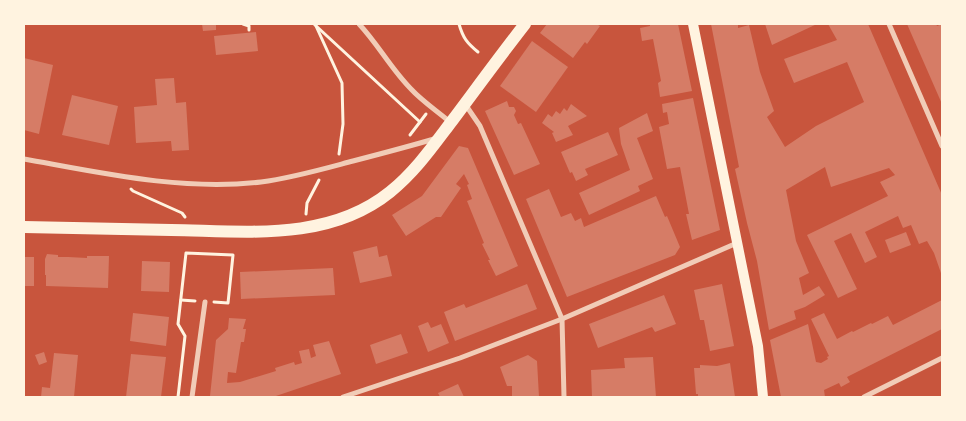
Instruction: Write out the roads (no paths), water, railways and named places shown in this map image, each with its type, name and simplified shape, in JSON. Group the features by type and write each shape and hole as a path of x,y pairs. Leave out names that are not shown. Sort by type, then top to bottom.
{"main road":[{"path":"24,227 231,231 285,230 308,228 352,215 371,206 390,193 415,168 525,24"},
{"path":"692,24 758,346 763,397"}],"street":[{"path":"359,24 411,89 451,122"},
{"path":"889,24 942,146"},
{"path":"465,104 480,126 562,318 564,397"},
{"path":"24,159 167,183 216,184 259,182 295,177 439,138"},
{"path":"343,397 460,358 562,318 737,243"},
{"path":"192,397 205,302"},
{"path":"864,397 942,358"}]}
